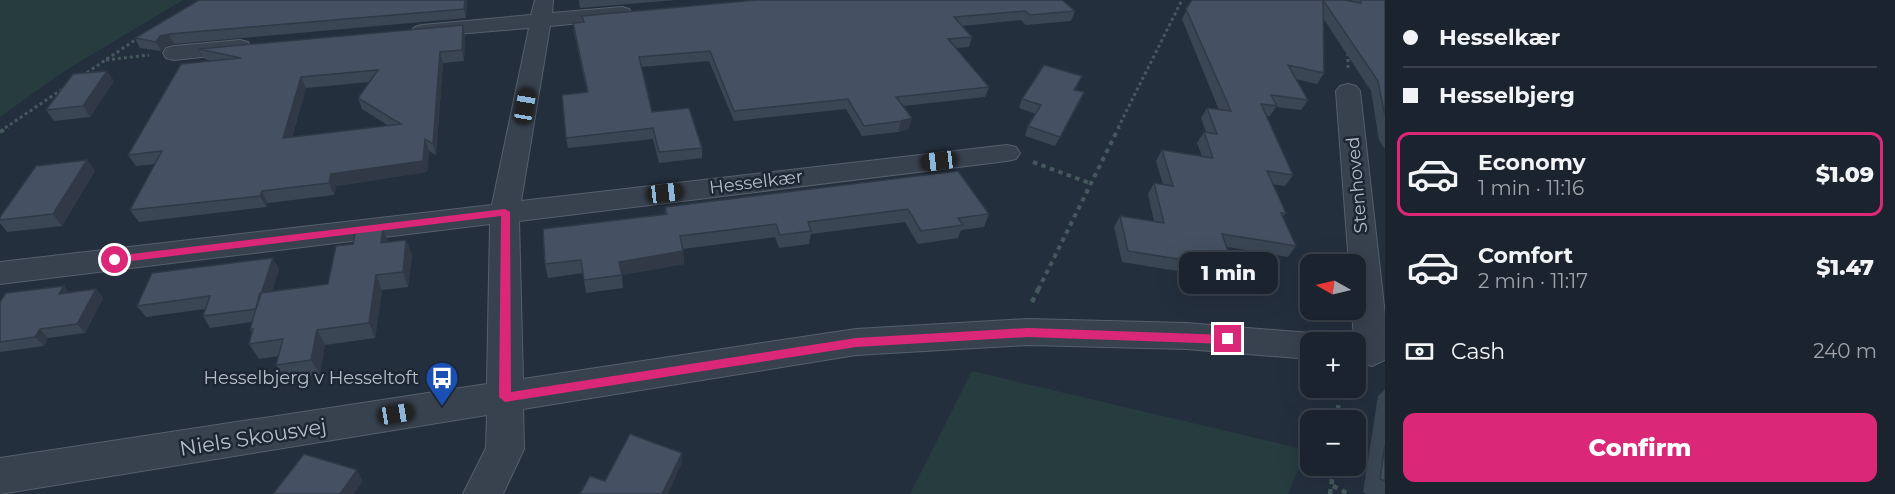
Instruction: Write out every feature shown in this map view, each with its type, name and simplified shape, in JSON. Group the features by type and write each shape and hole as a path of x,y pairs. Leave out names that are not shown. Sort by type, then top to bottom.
{"street":[{"path":"483,494 505,449 505,212 543,10"},
{"path":"399,33 543,10 643,11"},
{"path":"174,53 257,46"},
{"name":"Stenhoved","path":"1348,91 1371,352"},
{"name":"Hesselkær","path":"0,273 1007,153"},
{"name":"Niels Skousvej","path":"0,476 856,342 1028,332 1186,336 1300,345"}],"path":[{"path":"1028,332 1032,302 1182,0"},
{"path":"77,80 145,34"},
{"path":"1348,91 1347,49 1357,50"},
{"path":"105,60 174,53"},
{"path":"0,132 67,86"},
{"path":"1007,153 1092,184"},
{"path":"1330,494 1333,476"},
{"path":"1333,486 1349,494"}],"green space":[{"path":"0,0 183,0 66,70 0,117"},
{"path":"972,371 1300,448 1300,466 1288,494 910,494"}],"building":[{"path":"199,0 465,0 464,9 169,34 160,36 156,42 135,38"},
{"path":"756,0 1062,0 1075,11 1030,15 1025,11 954,17 972,37 948,39 989,87 896,97 912,118 901,121 864,126 848,99 734,111 710,51 639,57 652,112 689,108 702,148 659,152 653,128 566,138 562,95 588,92 573,23 584,22 582,16"},
{"path":"1192,0 1323,0 1324,73 1288,65 1308,100 1271,95 1277,106 1261,104 1293,175 1267,171 1286,213 1281,213 1296,246 1222,234 1234,268 1128,251 1120,216 1164,223 1154,183 1173,186 1162,150 1213,158 1204,132 1217,134 1207,108 1231,111 1186,9"},
{"path":"1323,0 1361,3 1361,0 1385,0 1385,116 1378,81"},
{"path":"463,25 462,50 440,52 433,144 425,139 423,161 331,174 329,183 262,191 260,196 130,210 162,151 128,155 181,64 241,58 199,49","holes":["378,70 358,98 401,124 283,138 301,77"]},
{"path":"1044,65 1082,76 1074,90 1084,92 1060,137 1028,126 1041,105 1022,99"},
{"path":"107,71 83,106 46,110 73,74"},
{"path":"87,160 53,214 0,220 36,166"},
{"path":"958,171 989,214 958,218 963,225 921,231 908,209 808,222 811,231 780,235 776,224 680,236 683,251 619,262 622,275 584,280 581,260 545,264 543,229 667,214 665,207"},
{"path":"383,229 381,243 406,240 403,272 376,275 369,323 317,330 311,360 276,365 283,339 249,344 253,329 250,330 260,293 328,284 336,246 353,244 355,233"},
{"path":"273,258 256,309 203,316 210,296 137,306 152,273"},
{"path":"64,286 59,294 96,289 77,324 40,329 35,337 0,342 0,302 6,293"},
{"path":"630,434 682,453 662,494 580,494 590,476 605,481"},
{"path":"1385,445 1385,481 1380,479"},
{"path":"304,454 357,470 340,494 273,494"}],"place":[{"name":"Hesselbjerg v Hesseltoft","path":"442,407"}],"route":[{"path":"115,260 505,212 505,397 856,342 1028,332 1228,339"}]}
